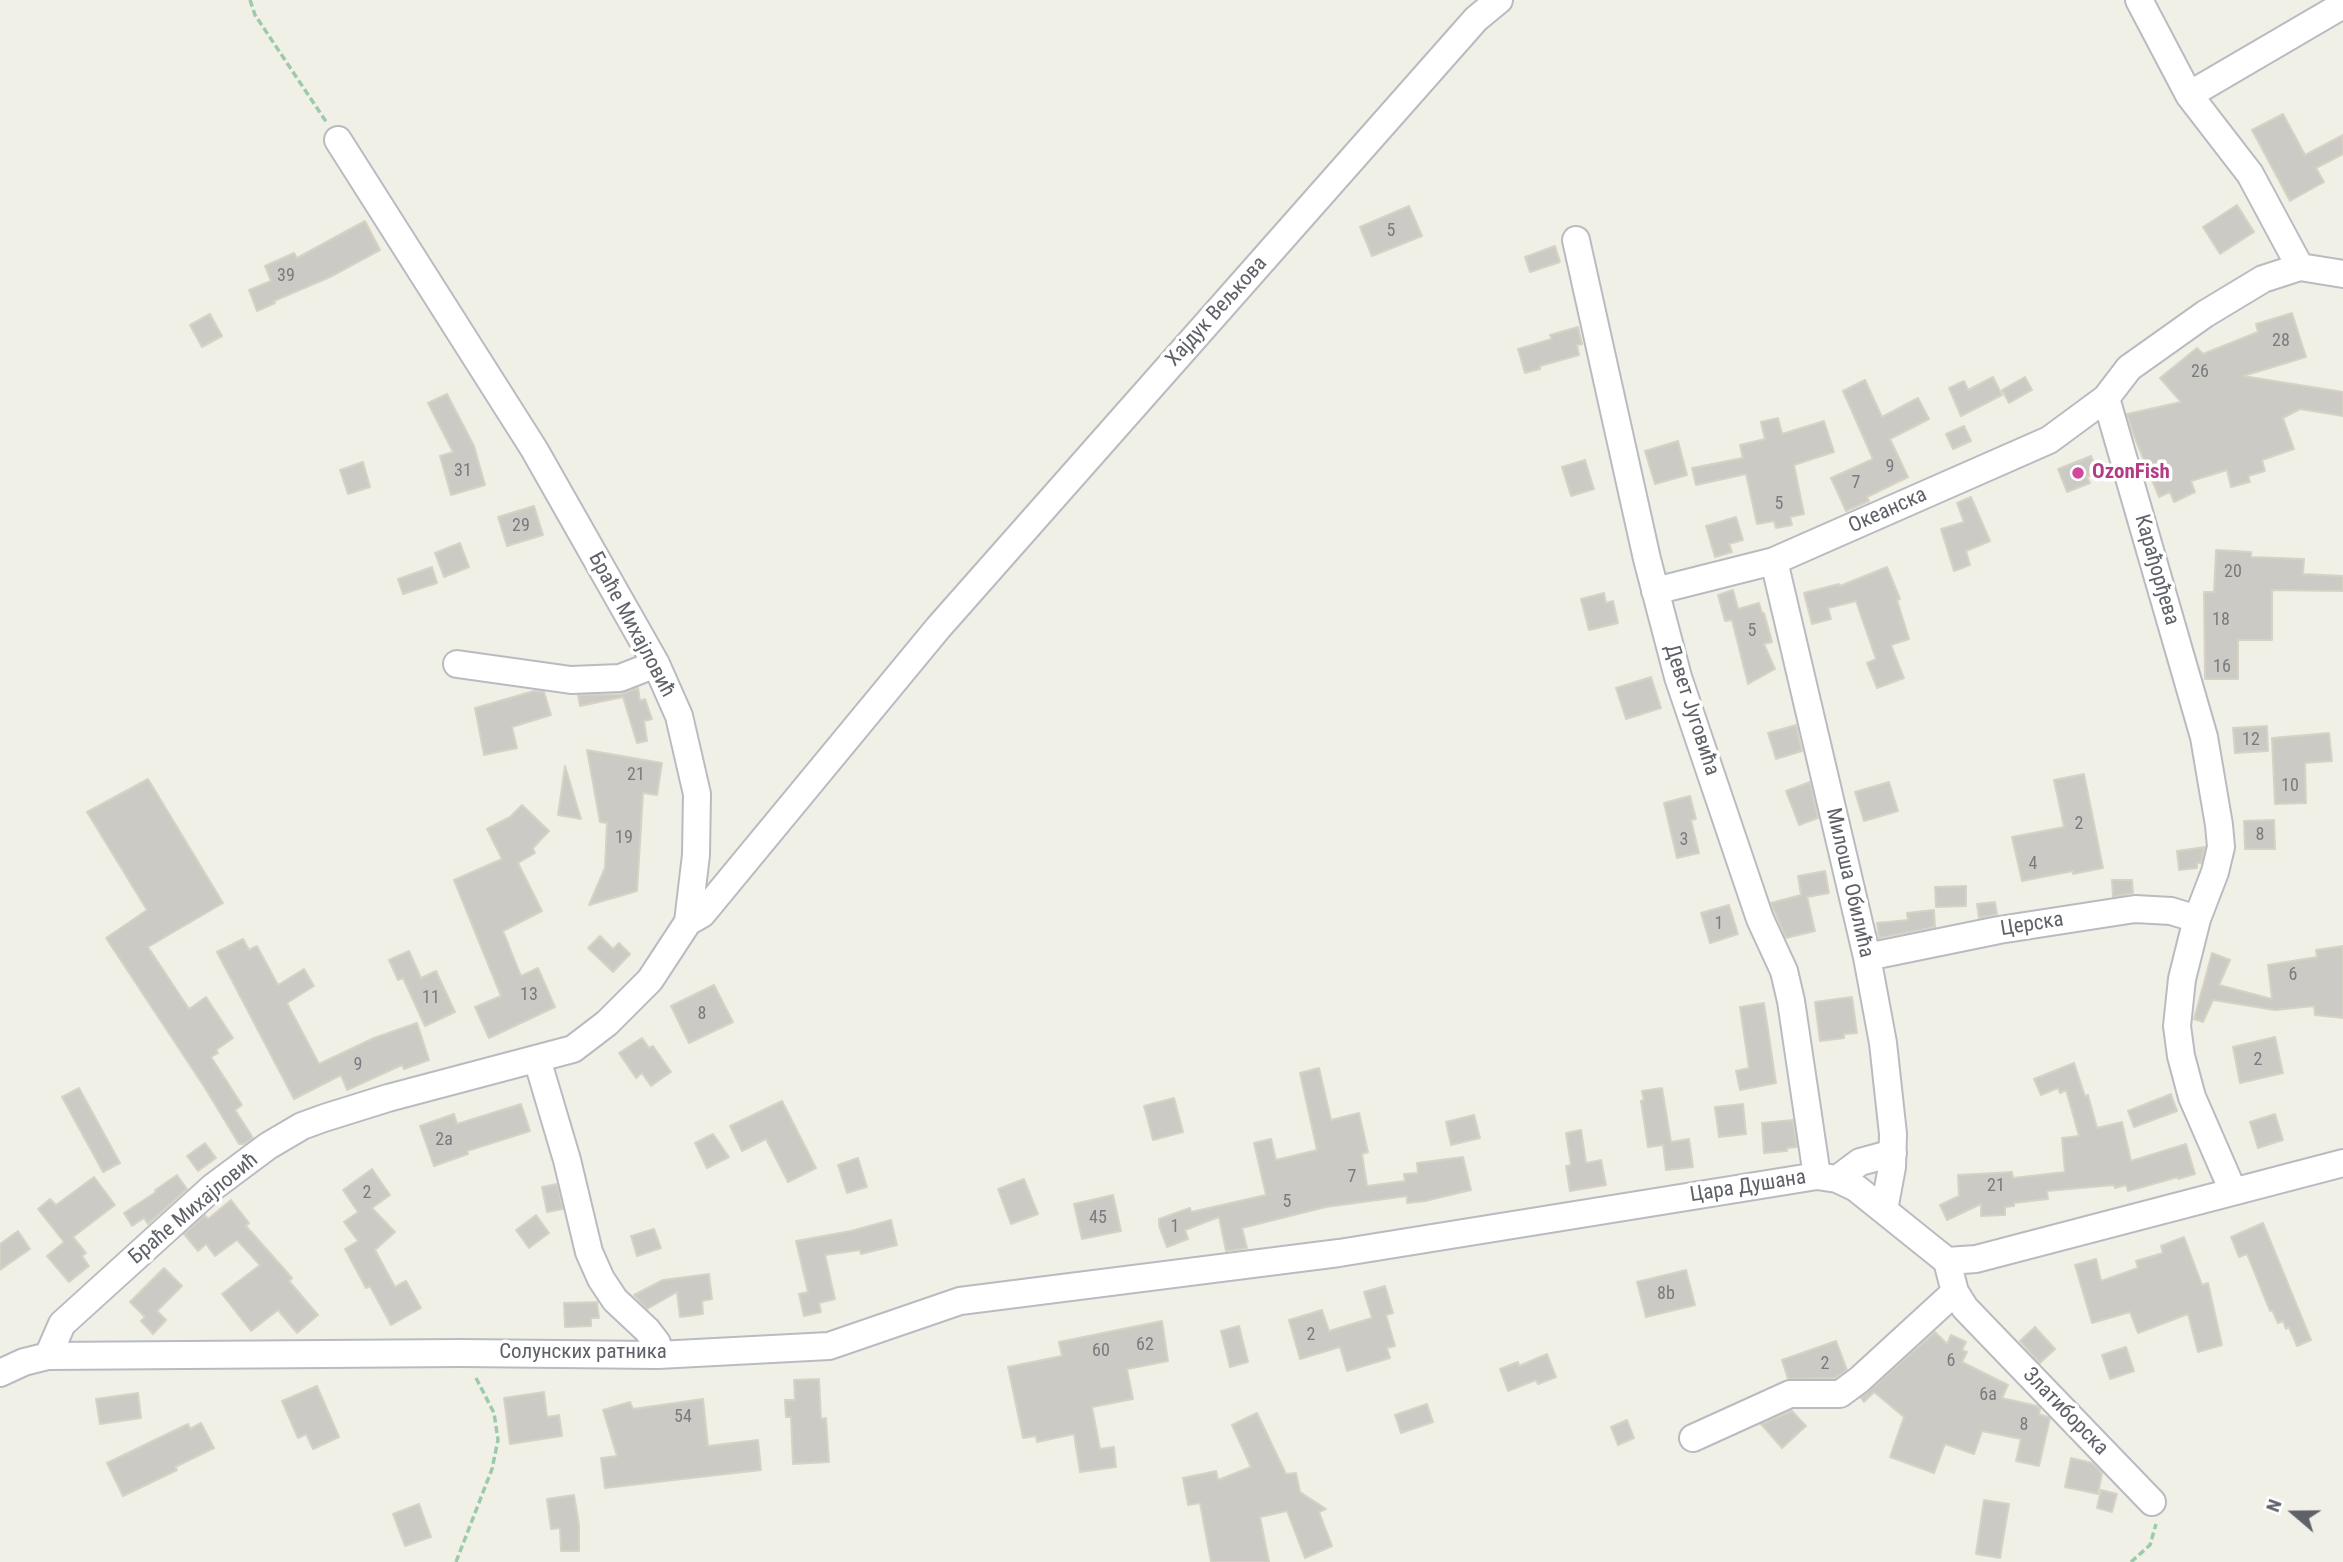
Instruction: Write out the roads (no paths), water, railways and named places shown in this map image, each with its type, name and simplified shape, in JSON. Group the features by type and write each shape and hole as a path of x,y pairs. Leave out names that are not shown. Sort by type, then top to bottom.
{"street":[{"name":"Хајдук Вељкова","path":"688,922 702,914 938,628 1476,19 1499,0"},
{"path":"2139,0 2189,95 2250,174 2300,267"},
{"path":"2189,95 2343,5"},
{"name":"Браће Михајловић","path":"48,1356 62,1324 213,1187 291,1132 324,1118 388,1098 573,1049 607,1023 650,980 688,922 696,855 697,794 678,716 656,664 534,449 338,140"},
{"name":"Девет Југовића","path":"1576,240 1655,591 1678,677 1760,919 1784,971 1827,1178"},
{"path":"2106,398 2129,368 2205,314 2263,279 2300,267 2343,274"},
{"name":"Океанска","path":"1655,591 1774,561 2049,440 2106,398"},
{"name":"Карађорђева","path":"2106,398 2204,737 2221,847 2215,872 2197,919 2182,979 2177,1026 2179,1046 2192,1097 2233,1191"},
{"name":"Милоша Обилића","path":"1774,561 1867,957 1883,1043 1893,1112 1893,1153 1884,1210"},
{"path":"457,664 571,680 620,678 656,664"},
{"name":"Церска","path":"1867,957 1999,930 2135,909 2171,911 2197,919"},
{"path":"537,1059 567,1160 589,1252 608,1290 652,1336 657,1343 658,1354"},
{"path":"1827,1178 1860,1162 1893,1153"},
{"path":"1947,1261 1976,1259 2014,1250 2343,1163"},
{"name":"Цара Душана","path":"1161,1276 1339,1253 1827,1178 1856,1188 1947,1261"},
{"name":"Златиборска","path":"1947,1261 1955,1292 1965,1308 2152,1502"},
{"name":"Солунских ратника","path":"0,1373 24,1362 48,1356 658,1354 829,1346 960,1301 1161,1276"},
{"path":"1693,1438 1790,1394 1840,1394 1859,1380 1955,1292"}],"place":[{"name":"OzonFish","path":"2078,473"}]}
